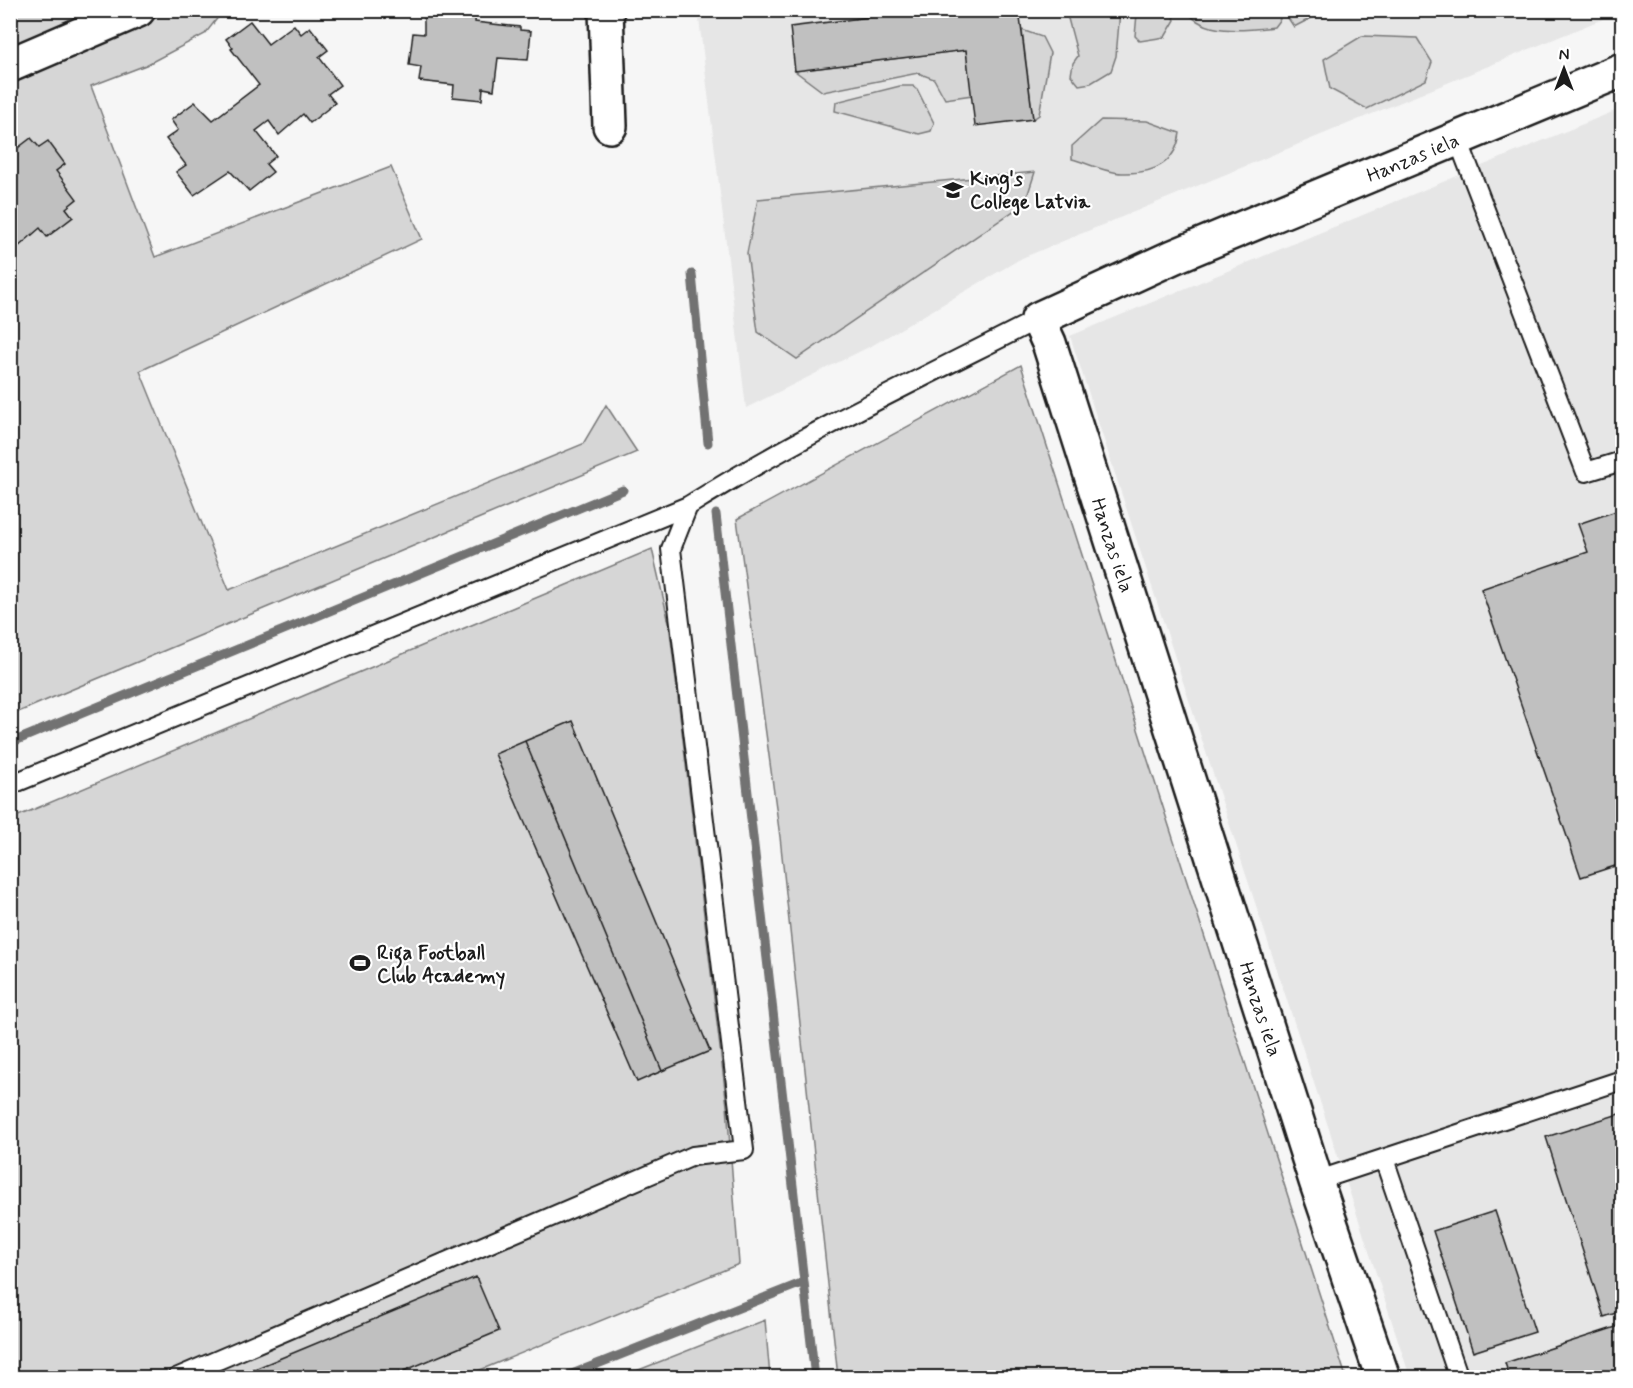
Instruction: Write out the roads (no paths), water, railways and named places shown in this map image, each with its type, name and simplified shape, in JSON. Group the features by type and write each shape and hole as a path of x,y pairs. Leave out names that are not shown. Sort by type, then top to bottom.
{"street":[{"path":"10,65 138,10"},
{"path":"606,10 610,126"},
{"name":"Hanzas iela","path":"1383,1377 1316,1182 1049,343 1038,319 1173,256 1623,70"}],"lane":[{"path":"1457,137 1586,472 1623,462"},
{"path":"10,785 687,506 775,454 1038,319"},
{"path":"176,1377 693,1156 744,1150 671,549 687,506"},
{"path":"1316,1182 1623,1080"},
{"path":"1384,1159 1459,1377"}],"waterway":[{"path":"692,274 708,443"},
{"path":"10,743 623,490"},
{"path":"716,514 815,1378"},
{"path":"562,1378 804,1282"}],"place":[{"name":"King's College Latvia","path":"953,190"},
{"name":"Riga Football Club Academy","path":"360,963"}]}
